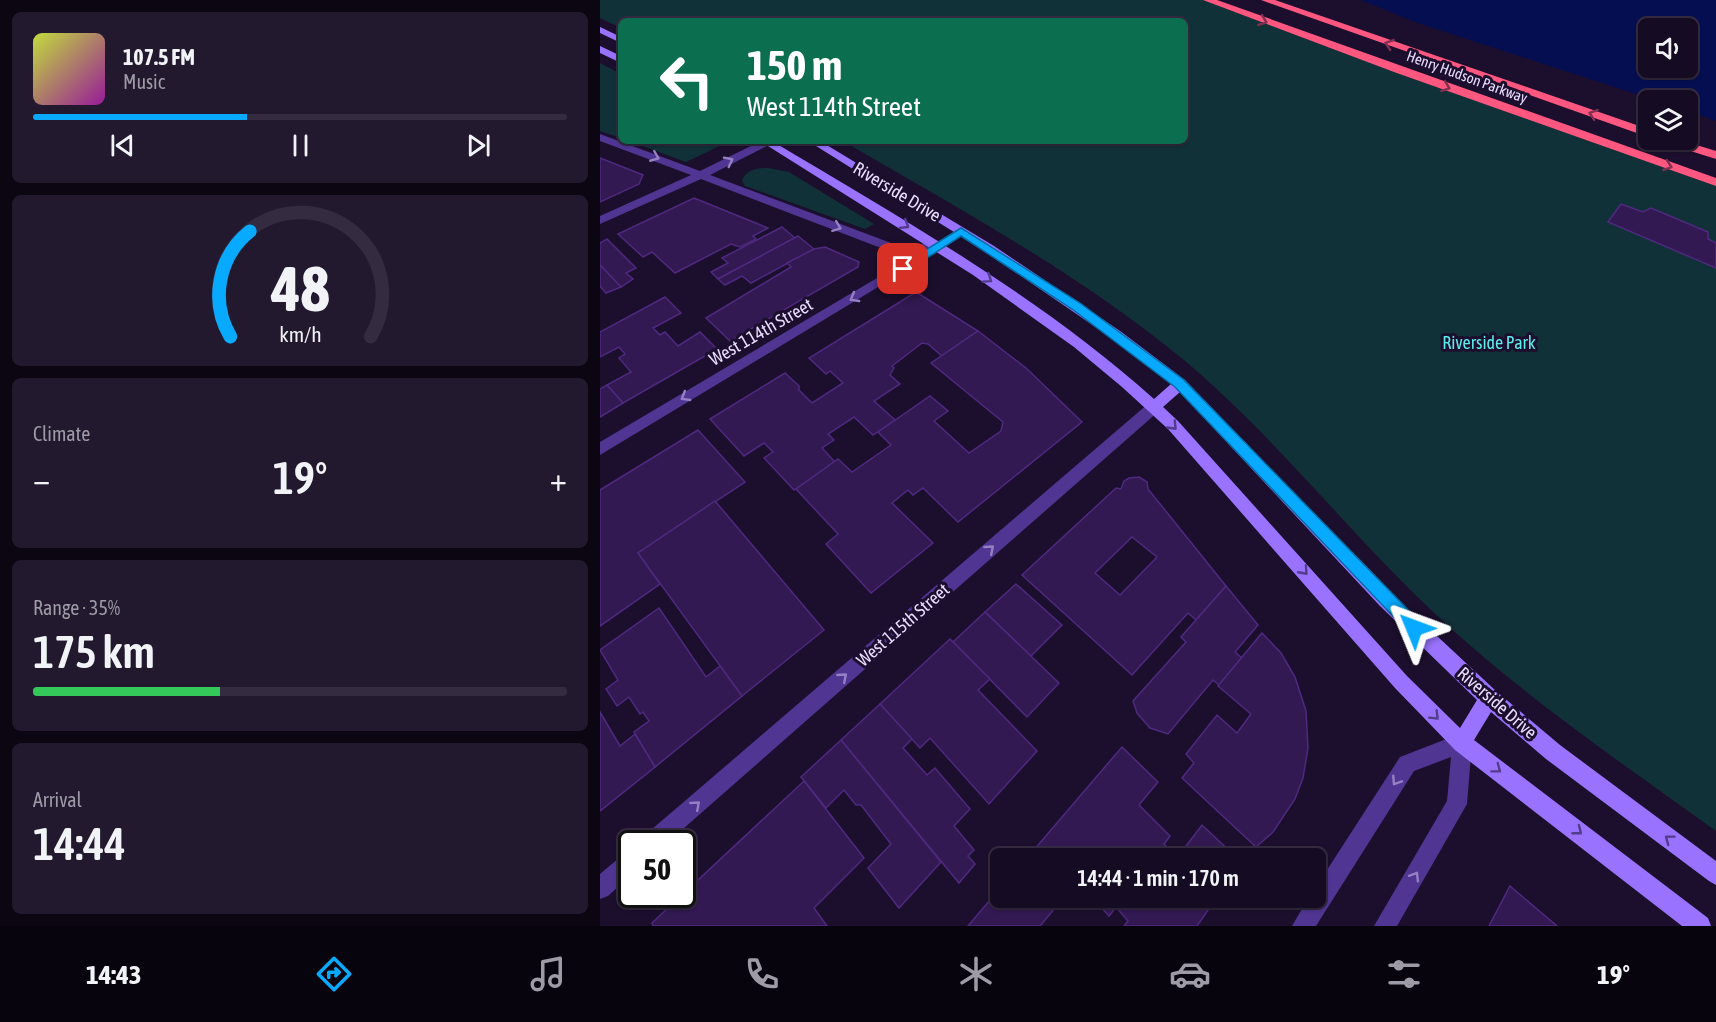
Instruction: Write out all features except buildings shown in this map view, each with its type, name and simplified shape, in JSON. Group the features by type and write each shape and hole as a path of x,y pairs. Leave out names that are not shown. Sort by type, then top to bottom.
{"highway":[{"name":"Henry Hudson Parkway","path":"1208,0 1398,70 1716,182"},
{"name":"Henry Hudson Parkway","path":"1266,0 1638,130"},
{"path":"1698,149 1716,155"}],"main road":[{"path":"600,30 618,39"},
{"path":"600,50 618,59"},
{"name":"Riverside Drive","path":"772,144 940,246 1038,314 1154,407 1173,425 1401,682 1462,743 1700,926"},
{"name":"Riverside Drive","path":"818,144 961,231 1076,306 1180,384 1386,600 1489,698 1553,752 1716,874"},
{"path":"940,246 961,231"},
{"path":"1154,407 1180,384"},
{"path":"1462,743 1489,698"}],"street":[{"name":"Riverside Drive","path":"600,136 618,143"},
{"name":"Riverside Drive","path":"621,144 898,250 940,246"},
{"path":"600,220 701,175 761,144"},
{"name":"West 114th Street","path":"600,449 940,246"},
{"name":"West 115th Street","path":"666,830 1154,407"},
{"path":"1304,926 1407,764 1462,743 1457,804 1385,926"},
{"path":"600,888 618,872"}],"green space":[{"name":"Riverside Park","path":"600,0 1208,0 1716,182 1716,831 1577,731 1510,679 1445,623 1378,557 1248,420 1179,356 1140,325 1016,242 848,144 1188,144 1188,18 618,18 618,27 600,18"},
{"path":"600,63 618,72 618,137 600,131"},
{"path":"637,144 724,144 686,162"},
{"path":"768,168 789,172 874,224 865,229 745,186 742,181 746,174 756,169"}],"shaded area":[{"path":"1361,0 1716,0 1716,121 1698,115 1698,90 1638,90 1638,95 1415,22"}],"route":[{"path":"903,269 961,231 1116,334 1180,384 1414,628"}]}
